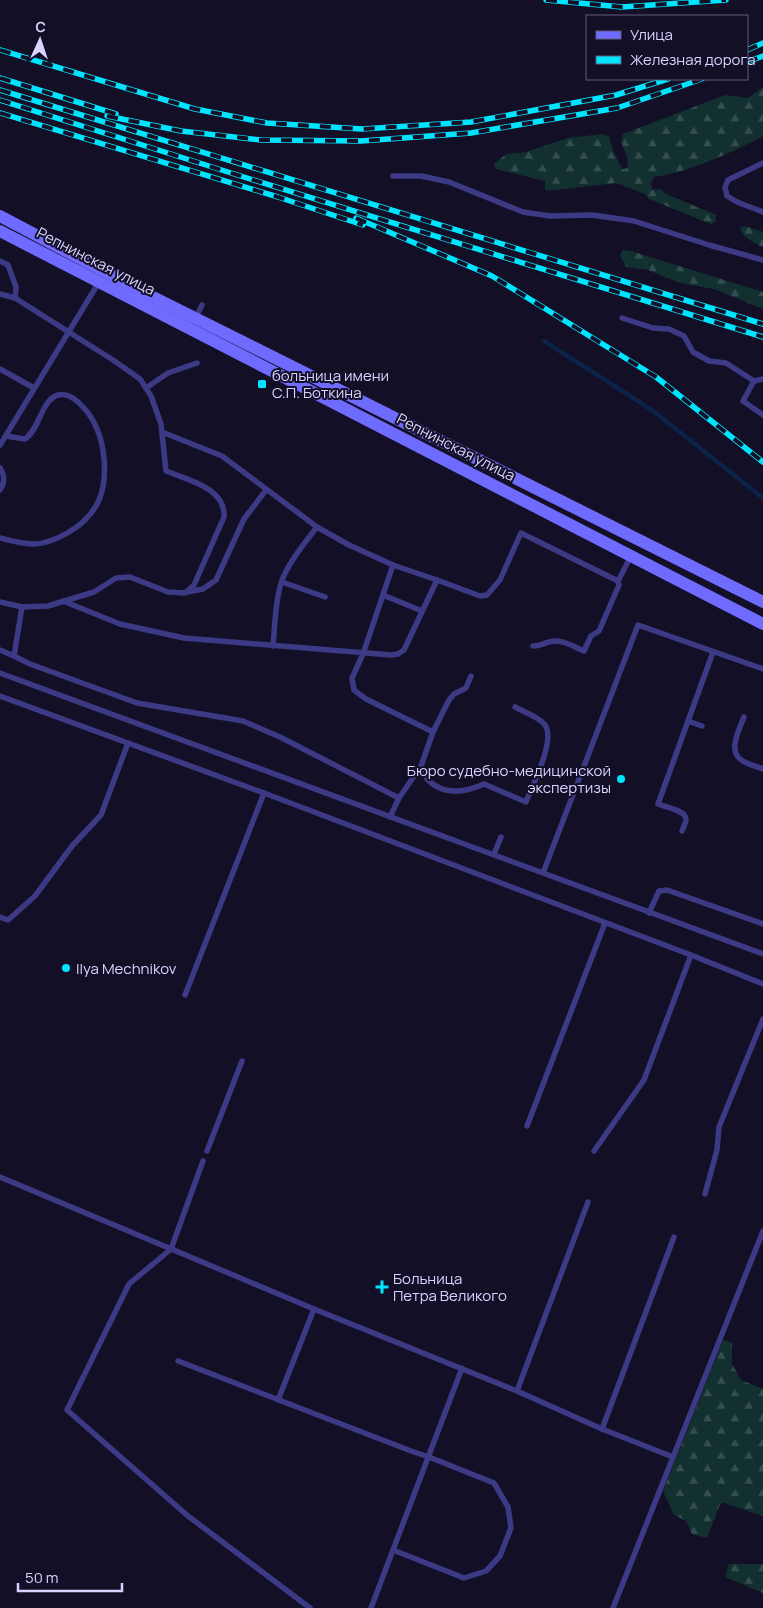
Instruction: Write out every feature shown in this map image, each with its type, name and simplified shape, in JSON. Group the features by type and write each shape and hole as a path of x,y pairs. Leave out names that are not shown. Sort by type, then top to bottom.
{"street":[{"name":"Репнинская улица","path":"0,216 192,323 763,624"},
{"name":"Репнинская улица","path":"0,230 763,602"}],"lane":[{"path":"763,163 728,180 724,187 727,196 763,212"},
{"path":"393,176 420,176 449,182 523,212 550,216 592,215 634,221 763,260"},
{"path":"0,261 8,265 16,287 15,298"},
{"path":"0,445 70,332 102,276"},
{"path":"0,294 15,298 70,332 140,380 151,396 161,424 166,471 212,491 222,502 224,517 194,585 185,593"},
{"path":"192,323 202,305"},
{"path":"622,318 653,328 669,329 684,336 693,352 709,361 726,363 754,380 763,379"},
{"path":"146,388 168,373 197,363"},
{"path":"0,369 34,388"},
{"path":"754,380 743,401 763,415"},
{"path":"0,538 20,543 35,544 60,538 81,525 95,510 102,494 105,470 103,447 97,425 83,406 72,397 63,394 55,396 48,401 32,435 25,440 6,436"},
{"path":"162,432 222,456 317,527 349,545 393,565 480,596 487,595 500,580 521,533 618,581"},
{"path":"0,468 4,474 4,484 0,490"},
{"path":"0,602 22,607 48,606 94,592 116,578 130,577 168,592 185,593 203,589 216,580 244,519 266,490"},
{"path":"273,646 277,602 282,582 297,554 317,527"},
{"path":"533,646 542,646 550,641 561,641 584,651 591,636 599,631 619,585 618,581 631,556"},
{"path":"393,565 363,654 352,678 354,690 366,699 433,732"},
{"path":"63,602 120,624 177,637 391,655 398,654 404,650 437,580"},
{"path":"282,582 325,597"},
{"path":"383,595 422,611"},
{"path":"14,656 22,607"},
{"path":"543,873 638,625 763,669"},
{"path":"0,650 30,664 137,703 243,722 280,737 399,798"},
{"path":"682,831 686,820 685,816 681,812 658,804 713,652"},
{"path":"0,673 763,954"},
{"path":"390,817 399,798 421,766 433,732 449,700 454,694 466,688 471,676"},
{"path":"0,696 264,793 763,984"},
{"path":"421,766 428,779 447,791 468,791 484,784 526,802 546,752 548,734 546,726 540,720 515,707"},
{"path":"744,717 736,739 736,750 741,760 763,769"},
{"path":"688,721 702,726"},
{"path":"730,736 736,739"},
{"path":"0,917 8,920 34,896 72,846 101,815 128,743"},
{"path":"184,995 264,793"},
{"path":"494,854 502,837"},
{"path":"649,912 659,891 667,890 763,924"},
{"path":"527,1126 605,923"},
{"path":"594,1151 644,1080 691,955"},
{"path":"705,1194 717,1150 718,1127 763,1019"},
{"path":"207,1151 242,1061"},
{"path":"203,1161 171,1249 129,1284 67,1410 188,1516 310,1608"},
{"path":"0,1177 314,1309 516,1390 602,1429 673,1457"},
{"path":"516,1390 588,1202"},
{"path":"613,1608 763,1231"},
{"path":"602,1429 674,1237"},
{"path":"278,1400 314,1309"},
{"path":"178,1361 411,1451 429,1456 494,1483 508,1507 511,1528 500,1556 486,1571 464,1578 393,1550"},
{"path":"371,1608 462,1368"}],"green space":[{"path":"763,88 763,136 710,161 681,171 654,177 651,183 652,190 661,189 664,193 716,215 715,222 711,224 649,199 645,194 616,183 547,191 545,189 545,181 496,169 494,164 506,154 526,152 568,138 603,134 609,137 622,169 628,168 627,156 621,142 623,134 725,95 748,98"},
{"path":"745,226 763,232 763,247 753,242 741,232 740,228"},
{"path":"623,250 763,292 763,309 714,289 680,283 648,270 626,267 620,255"},
{"path":"723,1340 732,1343 732,1364 741,1380 763,1389 763,1516 721,1502 707,1538 692,1534 686,1521 674,1515 663,1491"},
{"path":"729,1564 763,1564 763,1593 725,1577"}],"waterway":[{"path":"544,341 652,410 763,498"}],"railway":[{"path":"546,0 622,7 726,0"},
{"path":"748,50 763,43"},
{"path":"0,50 195,109 267,123 362,129 471,122 616,95 665,80"},
{"path":"748,62 763,56"},
{"path":"0,78 116,114"},
{"path":"107,116 181,131 261,140 361,141 471,133 617,108 699,80"},
{"path":"0,90 763,324"},
{"path":"0,100 763,337"},
{"path":"0,113 278,197 363,225"},
{"path":"356,218 492,276 656,377 763,462"}],"place":[{"name":"больница имени С.П. Боткина","path":"262,384"},
{"name":"Бюро судебно-медицинской экспертизы","path":"621,779"},
{"name":"Ilya Mechnikov","path":"66,968"},
{"name":"Больница Петра Великого","path":"382,1287"}]}
